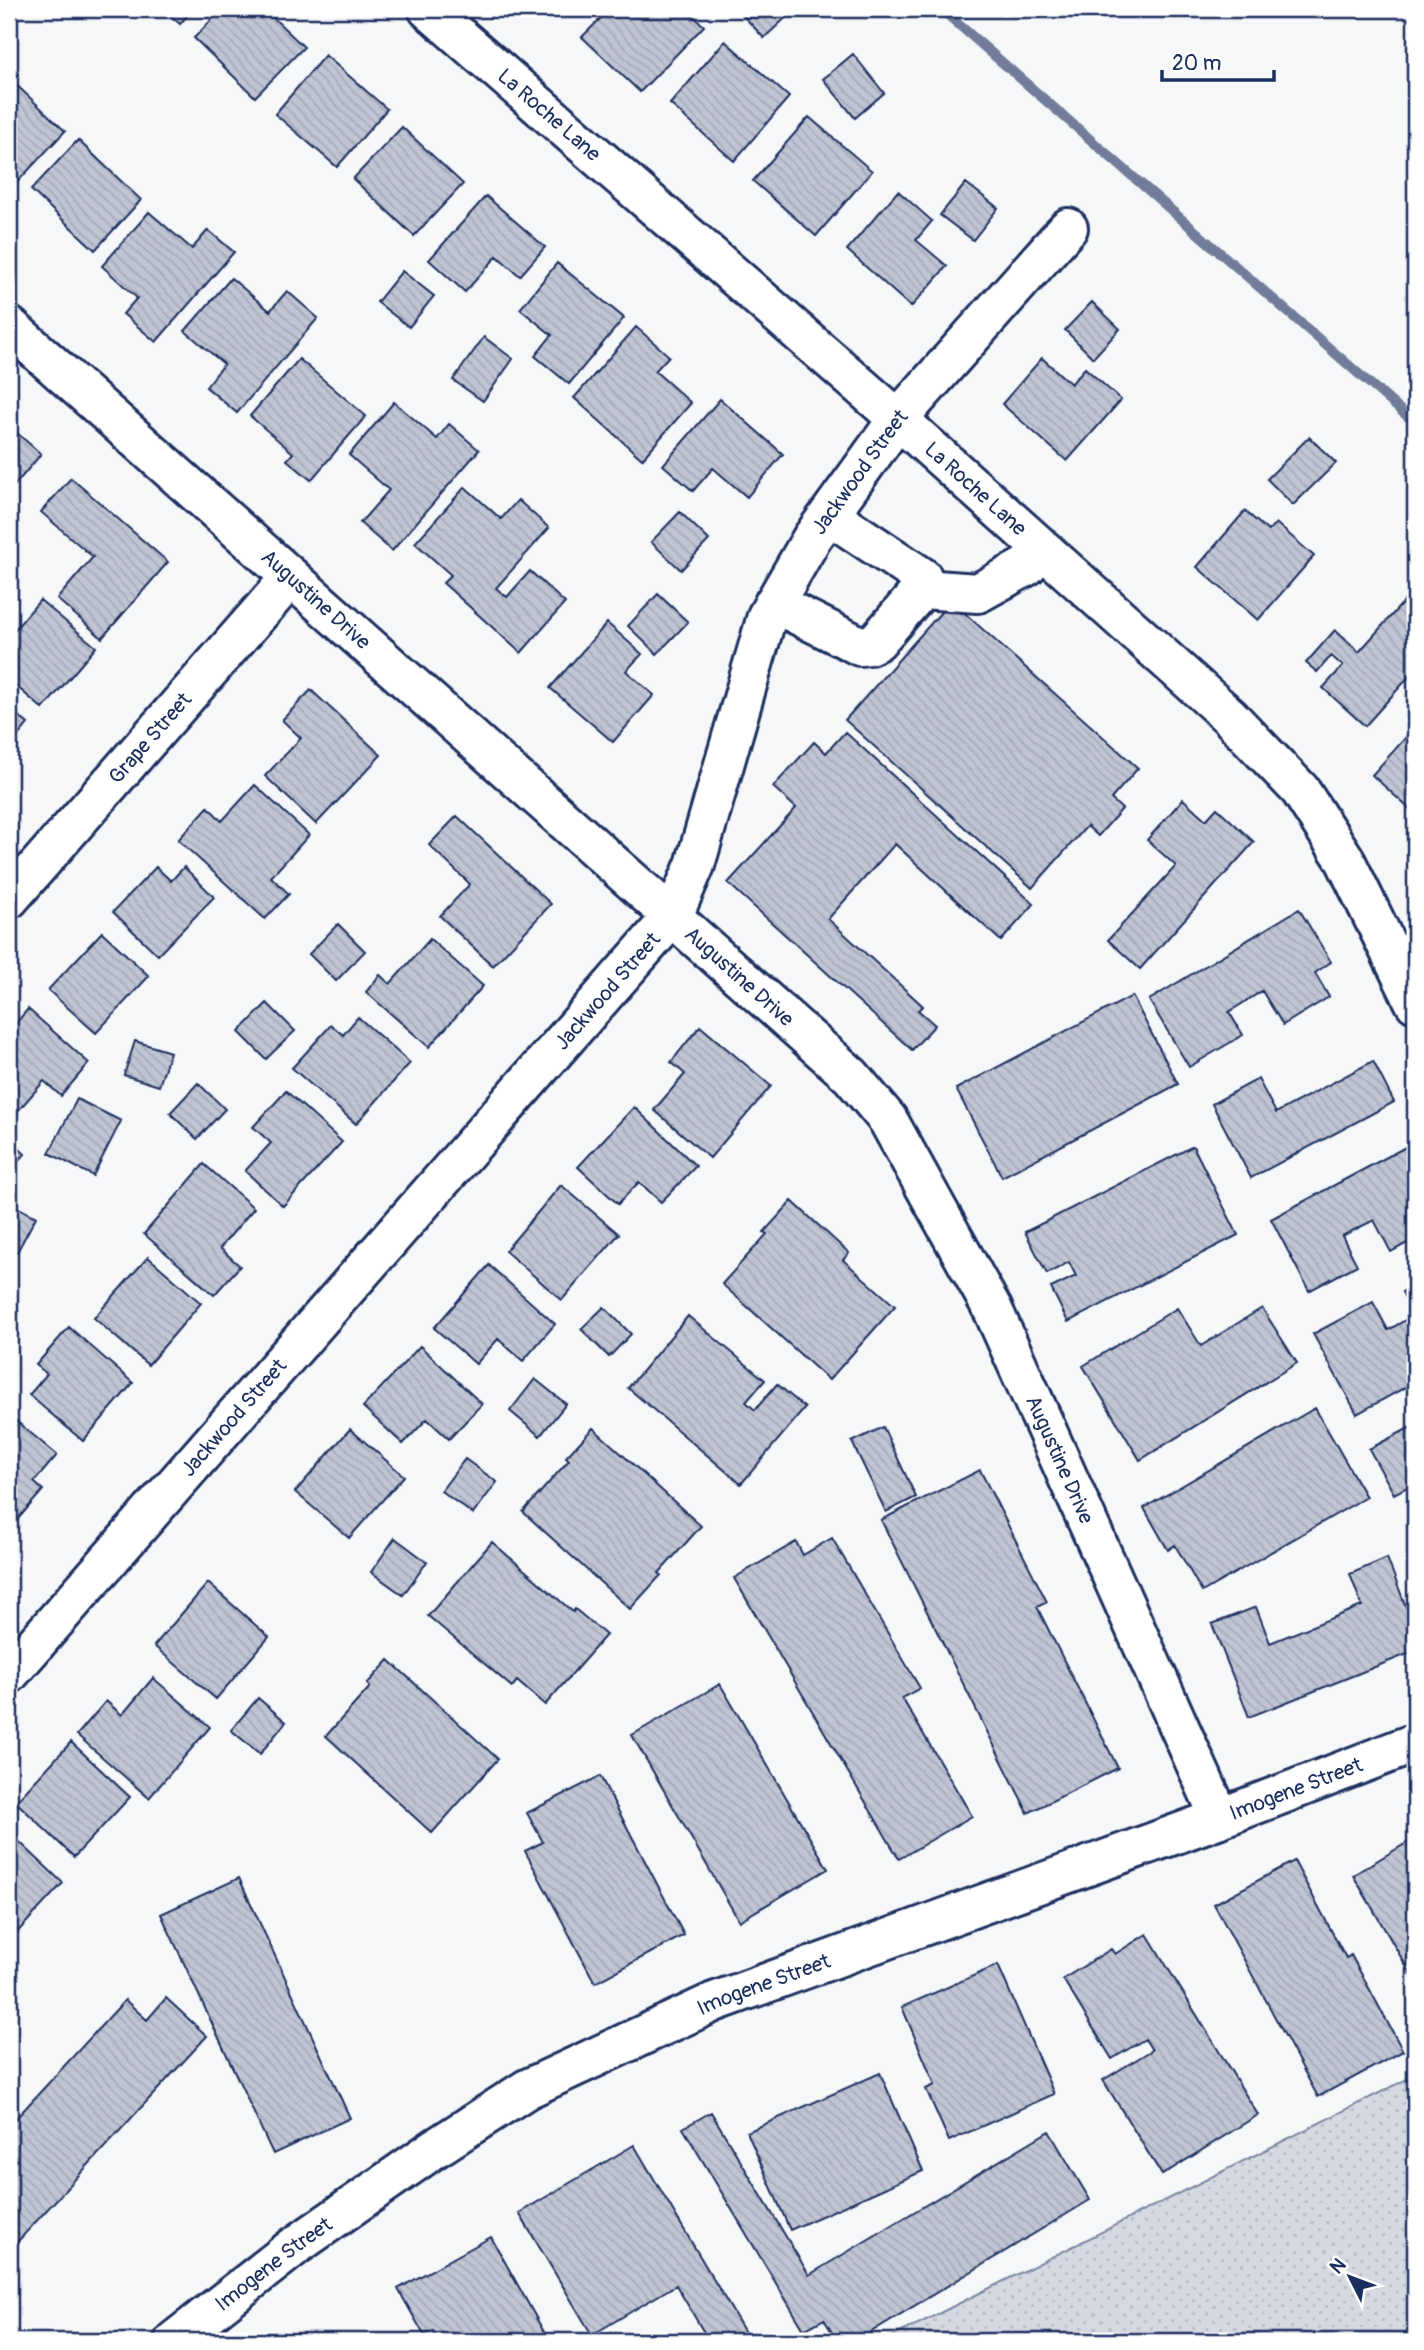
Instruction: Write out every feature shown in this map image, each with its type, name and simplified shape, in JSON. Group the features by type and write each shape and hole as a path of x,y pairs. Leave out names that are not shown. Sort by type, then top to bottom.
{"street":[{"name":"La Roche Lane","path":"428,9 898,419 1229,716 1300,790 1344,858 1415,1003"},
{"name":"Jackwood Street","path":"9,1674 673,916 695,865 767,616 774,603 812,538 898,419 1068,228"},
{"name":"Augustine Drive","path":"9,326 673,916 850,1076 888,1120 993,1310 1220,1818"},
{"path":"774,603 860,646 877,641 922,589 922,577 829,515"},
{"path":"922,589 978,593 1027,566 1041,548"},
{"name":"Grape Street","path":"9,899 291,577"},
{"name":"Imogene Street","path":"174,2341 295,2246 434,2149 527,2089 714,2002 1220,1818 1415,1743"}],"shaded area":[{"path":"1415,2075 1415,2341 884,2341"}],"building":[{"path":"163,9 193,9 180,24"},
{"path":"222,9 264,9 304,47 255,97 194,38"},
{"path":"610,9 686,9 704,26 640,92 582,37"},
{"path":"737,9 790,9 793,11 764,38"},
{"path":"725,41 789,97 734,161 670,104"},
{"path":"853,54 884,93 855,118 823,79"},
{"path":"325,55 387,109 337,167 275,114"},
{"path":"9,78 65,131 9,191"},
{"path":"809,117 872,171 816,236 753,181"},
{"path":"402,127 463,184 414,236 353,179"},
{"path":"78,140 141,200 95,250 31,190"},
{"path":"966,183 998,208 973,240 940,215"},
{"path":"898,191 932,221 916,240 947,266 911,307 847,250"},
{"path":"486,196 545,247 520,276 497,256 465,292 429,260"},
{"path":"149,212 192,249 208,230 234,252 156,342 123,314 137,298 102,266"},
{"path":"557,263 624,318 569,384 535,356 552,335 520,309"},
{"path":"402,271 434,296 409,327 377,302"},
{"path":"231,278 270,311 287,291 318,318 237,413 206,387 224,364 185,331"},
{"path":"1092,302 1120,329 1093,358 1065,330"},
{"path":"636,327 669,356 655,371 691,403 642,459 574,398"},
{"path":"484,337 513,359 483,401 453,380"},
{"path":"1042,358 1071,384 1085,368 1121,400 1067,461 1002,404"},
{"path":"299,359 366,416 311,480 287,460 293,453 250,416"},
{"path":"720,399 783,454 747,497 713,468 693,491 663,465"},
{"path":"394,402 437,439 449,424 479,450 392,551 360,523 389,490 349,455"},
{"path":"9,426 41,454 9,492"},
{"path":"1309,437 1336,463 1293,505 1267,479"},
{"path":"71,478 168,562 102,638 57,599 93,557 41,512"},
{"path":"465,487 501,519 518,500 549,528 496,588 507,597 530,571 565,603 521,653 443,583 451,575 415,543"},
{"path":"1245,511 1268,531 1276,523 1314,556 1258,620 1197,567"},
{"path":"680,512 709,540 681,570 651,542"},
{"path":"1415,589 1415,670 1365,726 1323,688 1343,666 1331,656 1317,672 1306,663 1335,630 1359,652"},
{"path":"658,594 688,622 657,654 628,626"},
{"path":"40,600 96,647 43,709 9,680 9,636"},
{"path":"951,601 1138,768 1111,799 1122,809 1098,836 1087,826 1032,888 845,720"},
{"path":"607,623 642,654 626,671 654,695 613,742 550,688"},
{"path":"311,690 381,755 316,824 265,776 301,738 282,720"},
{"path":"9,708 28,724 9,747"},
{"path":"1415,727 1415,814 1372,775"},
{"path":"845,732 1034,904 1001,941 895,844 828,919 923,1006 918,1010 935,1025 912,1050 728,883 796,808 773,787 814,742 826,753"},
{"path":"255,785 309,835 271,877 289,894 265,919 178,840 208,807 222,821"},
{"path":"1183,799 1206,820 1217,808 1254,842 1140,969 1108,940 1176,866 1147,840"},
{"path":"457,816 551,904 493,966 440,916 470,884 429,845"},
{"path":"156,867 171,881 184,867 214,897 158,955 113,912"},
{"path":"1299,909 1331,962 1315,973 1329,997 1283,1025 1262,991 1229,1012 1243,1035 1189,1067 1149,1000"},
{"path":"338,924 365,951 336,981 309,954"},
{"path":"102,932 149,976 96,1033 48,990"},
{"path":"430,939 483,986 429,1047 366,992 380,975 390,984"},
{"path":"1132,996 1178,1084 1002,1177 956,1089"},
{"path":"267,1003 295,1031 266,1059 239,1032"},
{"path":"28,1009 89,1063 61,1096 44,1081 17,1112 9,1104 9,1031"},
{"path":"358,1017 410,1063 356,1124 292,1068 331,1025 343,1035"},
{"path":"700,1026 771,1086 710,1158 654,1110 685,1074 671,1062"},
{"path":"135,1041 170,1052 159,1086 124,1075"},
{"path":"1373,1061 1394,1102 1251,1178 1212,1104 1258,1079 1276,1113"},
{"path":"198,1083 225,1109 197,1139 170,1113"},
{"path":"286,1091 342,1142 283,1206 245,1171 271,1143 253,1127"},
{"path":"77,1099 121,1121 93,1176 49,1153"},
{"path":"634,1107 696,1166 661,1202 639,1182 618,1204 578,1167"},
{"path":"9,1139 25,1154 9,1172"},
{"path":"1415,1142 1415,1239 1391,1252 1374,1220 1342,1236 1357,1265 1309,1291 1271,1219"},
{"path":"1193,1146 1238,1235 1068,1322 1051,1288 1076,1276 1069,1262 1047,1274 1025,1232"},
{"path":"204,1164 254,1208 220,1248 240,1266 214,1295 144,1234"},
{"path":"561,1185 619,1234 562,1300 505,1251"},
{"path":"792,1201 849,1253 843,1260 895,1306 829,1380 722,1284 767,1234 764,1232"},
{"path":"9,1203 36,1217 17,1252 9,1248"},
{"path":"148,1257 201,1303 148,1365 94,1318"},
{"path":"489,1265 555,1324 523,1361 498,1339 476,1364 434,1328"},
{"path":"1415,1285 1415,1382 1357,1414 1313,1334 1373,1302 1388,1330 1414,1315 1402,1292"},
{"path":"604,1307 631,1334 609,1357 581,1329"},
{"path":"1177,1308 1201,1346 1262,1308 1297,1363 1140,1460 1083,1366"},
{"path":"688,1316 765,1380 746,1402 755,1410 777,1384 805,1408 741,1484 628,1388"},
{"path":"69,1327 133,1383 83,1441 29,1395 47,1374 36,1365"},
{"path":"420,1346 482,1404 449,1439 427,1419 403,1444 363,1407"},
{"path":"535,1379 566,1404 540,1436 510,1411"},
{"path":"1315,1408 1366,1497 1202,1592 1175,1545 1168,1550 1144,1508"},
{"path":"9,1415 57,1455 34,1482 43,1490 11,1527 9,1526"},
{"path":"1415,1425 1415,1483 1394,1494 1369,1449"},
{"path":"883,1427 916,1497 886,1512 852,1442"},
{"path":"593,1428 701,1526 630,1609 523,1512 569,1460 566,1457"},
{"path":"350,1429 404,1476 349,1538 295,1492"},
{"path":"465,1459 497,1482 473,1514 441,1491"},
{"path":"980,1470 1047,1602 1037,1607 1118,1768 1028,1813 881,1520"},
{"path":"395,1538 427,1562 403,1595 371,1572"},
{"path":"832,1538 920,1688 902,1698 972,1816 899,1859 734,1578 796,1542 803,1555"},
{"path":"492,1542 573,1612 575,1609 606,1635 545,1705 517,1681 512,1687 428,1616"},
{"path":"1387,1558 1415,1630 1415,1651 1249,1717 1212,1624 1256,1607 1270,1643 1362,1606 1350,1574"},
{"path":"208,1583 269,1637 216,1699 154,1646"},
{"path":"389,1660 498,1759 432,1833 326,1736 370,1687 367,1684"},
{"path":"153,1678 210,1727 149,1798 77,1735 106,1701 122,1715"},
{"path":"720,1684 828,1869 739,1921 632,1735"},
{"path":"258,1698 286,1722 260,1754 231,1730"},
{"path":"71,1742 130,1797 74,1857 16,1802"},
{"path":"600,1776 684,1935 595,1983 525,1851 543,1842 527,1813"},
{"path":"9,1832 63,1883 10,1940 9,1939"},
{"path":"1415,1838 1415,1981 1353,1875"},
{"path":"1294,1861 1346,1958 1351,1955 1403,2051 1318,2097 1214,1904"},
{"path":"239,1878 350,2118 273,2154 161,1914"},
{"path":"1147,1934 1258,2115 1162,2175 1103,2080 1152,2050 1145,2039 1112,2059 1063,1979 1111,1949 1115,1954"},
{"path":"998,1965 1054,2094 949,2141 926,2089 935,2085 902,2007"},
{"path":"166,1998 207,2036 9,2251 9,2126 125,2000 147,2020"},
{"path":"880,2073 923,2171 790,2230 747,2132"},
{"path":"711,2112 809,2275 1049,2131 1090,2200 856,2341 837,2341 824,2319 804,2330 683,2128"},
{"path":"634,2145 750,2341 709,2341 676,2285 592,2335 519,2213"},
{"path":"491,2237 549,2341 439,2341 433,2331 424,2335 398,2289"}],"waterway":[{"path":"941,9 1415,423"}]}
